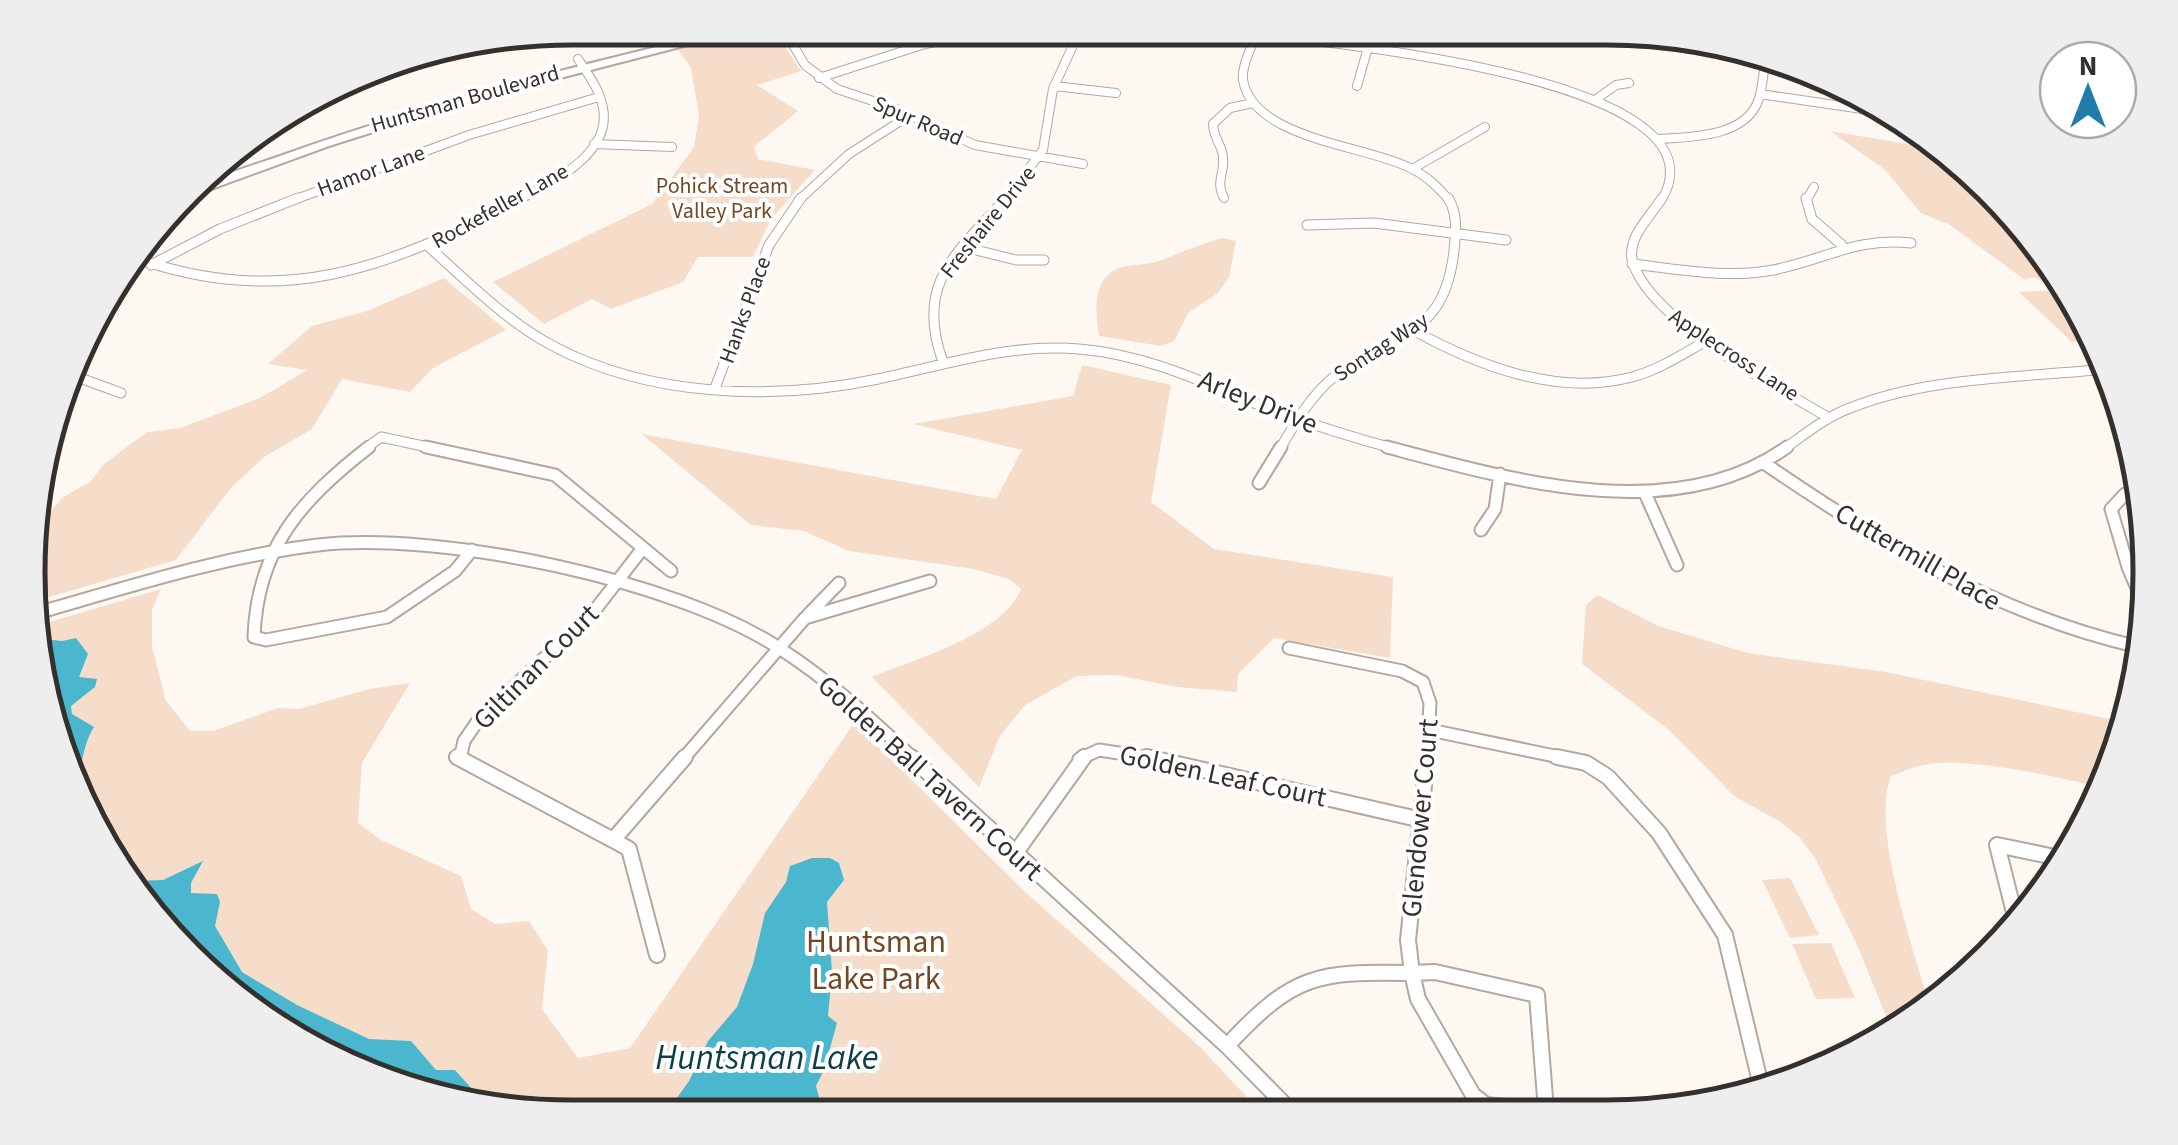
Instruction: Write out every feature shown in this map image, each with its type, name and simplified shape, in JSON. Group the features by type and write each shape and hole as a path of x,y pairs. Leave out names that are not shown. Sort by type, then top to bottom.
{"street":[{"name":"Huntsman Boulevard","path":"234,168 426,100 647,45"},
{"name":"Huntsman Boulevard","path":"214,186 357,131 580,62 664,45"},
{"name":"Spur Road","path":"793,45 804,65 837,89 910,115 974,145 1083,164"},
{"path":"819,78 922,45"},
{"name":"Freshaire Drive","path":"943,362 932,338 933,302 948,266 1039,158 1048,137 1054,86 1073,45"},
{"path":"1224,198 1217,186 1223,156 1212,136 1213,124 1230,108 1252,103 1243,77 1253,45"},
{"path":"1330,45 1491,68 1595,100 1631,116 1660,139 1670,159 1669,186 1633,238 1632,264 1766,271 1790,266 1842,245 1880,240 1911,243"},
{"path":"1357,86 1367,51"},
{"path":"580,62 600,98"},
{"path":"1660,139 1731,126 1752,112 1760,94 1758,78 1762,69"},
{"path":"1595,100 1616,85 1629,83"},
{"path":"1054,86 1116,93"},
{"path":"1760,94 1855,108"},
{"name":"Rockefeller Lane","path":"146,263 205,279 278,281 356,270 429,246 555,180 594,144 605,116 600,98"},
{"name":"Hamor Lane","path":"151,265 208,234 392,163 544,111 600,98"},
{"name":"Sontag Way","path":"1252,103 1292,129 1414,168 1448,196 1455,214 1447,296 1432,315 1331,378 1259,483"},
{"name":"Hanks Place","path":"715,388 781,223 846,152 910,115"},
{"path":"1414,168 1485,127"},
{"path":"594,144 672,148"},
{"path":"1814,187 1805,199 1808,212 1842,245"},
{"path":"1308,225 1374,223 1506,240"},
{"name":"Arley Drive","path":"429,246 474,289 559,350 633,376 715,388 838,386 1023,349 1107,352 1178,370 1300,420 1392,449 1500,474 1645,492 1709,485 1764,463 1829,418 1894,394 2093,370"},
{"path":"964,247 1016,260 1044,260"},
{"name":"Applecross Lane","path":"1632,264 1652,299 1829,418"},
{"path":"1412,329 1482,365 1586,382 1638,375 1708,340"},
{"path":"82,379 121,394"},
{"path":"472,550 455,571 387,617 266,640 254,637 252,615 270,550 294,516 339,469 381,436 555,475 670,570"},
{"name":"Cuttermill Place","path":"1764,463 1916,562 1986,599 2078,633 2128,644"},
{"path":"1480,530 1496,509 1500,474"},
{"path":"1645,492 1677,564"},
{"path":"2125,494 2112,510 2133,578"},
{"name":"Golden Ball Tavern Court","path":"46,610 180,570 270,550 378,542 472,550 616,582 690,605 776,646 868,715 1014,855 1227,1046 1280,1100"},
{"path":"616,582 644,548"},
{"path":"805,618 930,581"},
{"name":"Giltinan Court","path":"616,582 594,611 502,696 459,745 457,758 630,849 657,955"},
{"path":"612,840 776,646 839,583"},
{"name":"Glendower Court","path":"1289,648 1402,671 1422,682 1430,702 1430,730 1408,940 1412,973 1418,999 1480,1100"},
{"path":"1430,730 1586,763 1608,777 1659,833 1725,935 1759,1077"},
{"name":"Golden Leaf Court","path":"1014,855 1079,759 1100,750 1120,751 1422,820"},
{"path":"2013,908 1996,845 2050,855"},
{"path":"1227,1046 1258,1011 1296,984 1347,970 1412,973"},
{"name":"Glendower Court","path":"1412,973 1435,972 1536,995 1545,1100"}],"green space":[{"name":"Pohick Stream Valley Park","path":"694,45 784,45 801,71 757,85 798,111 754,147 758,159 815,170 771,219 753,257 698,257 683,282 611,309 592,299 544,324 493,282 652,204 694,147 699,117 691,68 678,49"},
{"path":"1830,131 1915,145 1953,176 2002,225 2046,282 2033,277 2025,280 1950,225 1921,213 1884,169"},
{"path":"1222,238 1236,241 1229,277 1218,293 1188,313 1174,341 1161,346 1099,336 1097,300 1107,275"},
{"path":"444,278 506,330 433,368 410,392 342,379 312,429 264,457 230,489 176,560 46,598 49,513 63,497 90,482 104,464 147,432 180,428 260,398 307,370 268,364 312,326 367,311"},
{"path":"2051,290 2080,342 2072,342 2019,292"},
{"path":"1082,365 1171,385 1151,502 1214,549 1393,577 1390,658 1274,638 1238,674 1237,692 1177,687 1116,675 1077,676 1025,705 1000,736 979,787 872,677 977,632 996,620 1021,589 1009,579 974,569 849,551 804,531 751,525 642,434 996,499 1022,450 913,424 1073,396"},
{"name":"Huntsman Lake Park","path":"161,589 152,610 152,647 166,701 190,731 213,731 278,708 299,709 369,689 410,683 362,763 358,823 381,840 461,876 471,909 495,924 529,921 548,951 542,1009 578,1058 630,1048 854,723 1023,890 1199,1046 1250,1100 538,1099 470,1090 371,1060 309,1029 251,991 200,945 154,894 116,836 85,774 63,709 48,623"},
{"path":"1598,595 1658,626 1748,653 1886,672 2112,719 2088,785 2015,770 1948,763 1924,765 1891,776 1886,799 1890,858 1925,992 1887,1018 1858,947 1815,858 1800,838 1779,821 1734,796 1669,730 1582,664 1586,605"},
{"path":"1790,878 1819,935 1790,938 1762,880"},
{"path":"1831,943 1855,998 1816,999 1792,944"}],"water":[{"path":"76,638 88,654 79,677 97,679 95,687 71,706 72,714 94,727 81,763 63,709 50,640"},
{"name":"Huntsman Lake","path":"812,858 830,858 839,863 844,880 827,902 832,972 828,1016 837,1023 816,1086 820,1100 675,1100 708,1041 737,1007 753,964 765,913 786,882 790,866"},
{"path":"203,861 191,883 191,893 217,894 220,902 215,926 242,972 297,1005 369,1039 411,1041 436,1070 455,1070 474,1091 371,1060 279,1011 200,945 144,881 163,880"}]}
